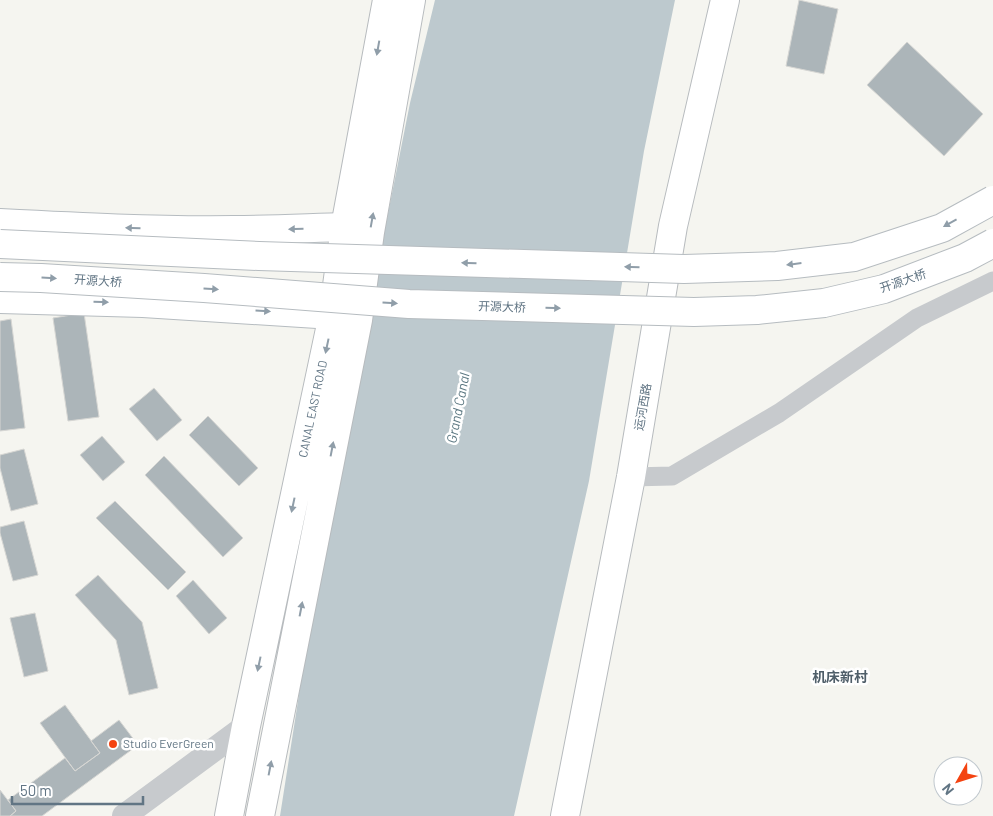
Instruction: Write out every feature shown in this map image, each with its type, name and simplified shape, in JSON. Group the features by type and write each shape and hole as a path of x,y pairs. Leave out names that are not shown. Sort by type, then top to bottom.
{"main road":[{"name":"CANAL EAST ROAD","path":"229,816 246,726 333,315 345,227 387,0"},
{"path":"260,816 358,320 370,232 411,0"},
{"name":"运河西路","path":"565,816 631,477 673,226 725,0"},
{"path":"0,244 259,256 665,268 776,266 854,257 942,228 993,200"},
{"path":"0,223 233,230 345,227"},
{"name":"开源大桥","path":"0,277 50,278 204,288 409,304 694,312 757,310 824,303 884,289 965,258 993,243"},
{"path":"0,299 143,303 333,315"}],"street":[{"path":"631,477 672,476 779,413 916,318 993,281"},
{"path":"124,816 246,726"}],"water":[{"name":"Grand Canal","path":"435,0 675,0 644,151 589,481 514,816 280,816 312,595 410,103"}],"building":[{"path":"799,0 838,9 824,74 786,66"},
{"path":"907,42 983,114 944,156 867,85"},
{"path":"84,313 99,417 68,421 53,318"},
{"path":"11,319 25,428 0,431 0,321"},
{"path":"154,388 182,420 157,441 129,409"},
{"path":"208,416 258,468 239,486 189,435"},
{"path":"102,436 125,462 103,481 80,455"},
{"path":"24,449 38,504 11,511 0,468 0,455"},
{"path":"164,456 243,538 223,557 145,475"},
{"path":"115,501 186,572 168,590 96,518"},
{"path":"24,521 38,575 13,581 0,527"},
{"path":"98,575 142,622 158,688 129,695 116,640 75,595"},
{"path":"193,580 227,618 209,634 176,596"},
{"path":"35,613 48,671 24,677 10,618"},
{"path":"65,705 100,753 75,771 40,723"},
{"path":"119,720 138,745 42,816 10,816 16,811 8,800 65,758 75,771 100,753 91,741"},
{"path":"0,790 16,811 10,816 0,816"}],"place":[{"name":"Studio EverGreen","path":"113,744"}],"district":[{"name":"机床新村","path":"840,677"}]}
